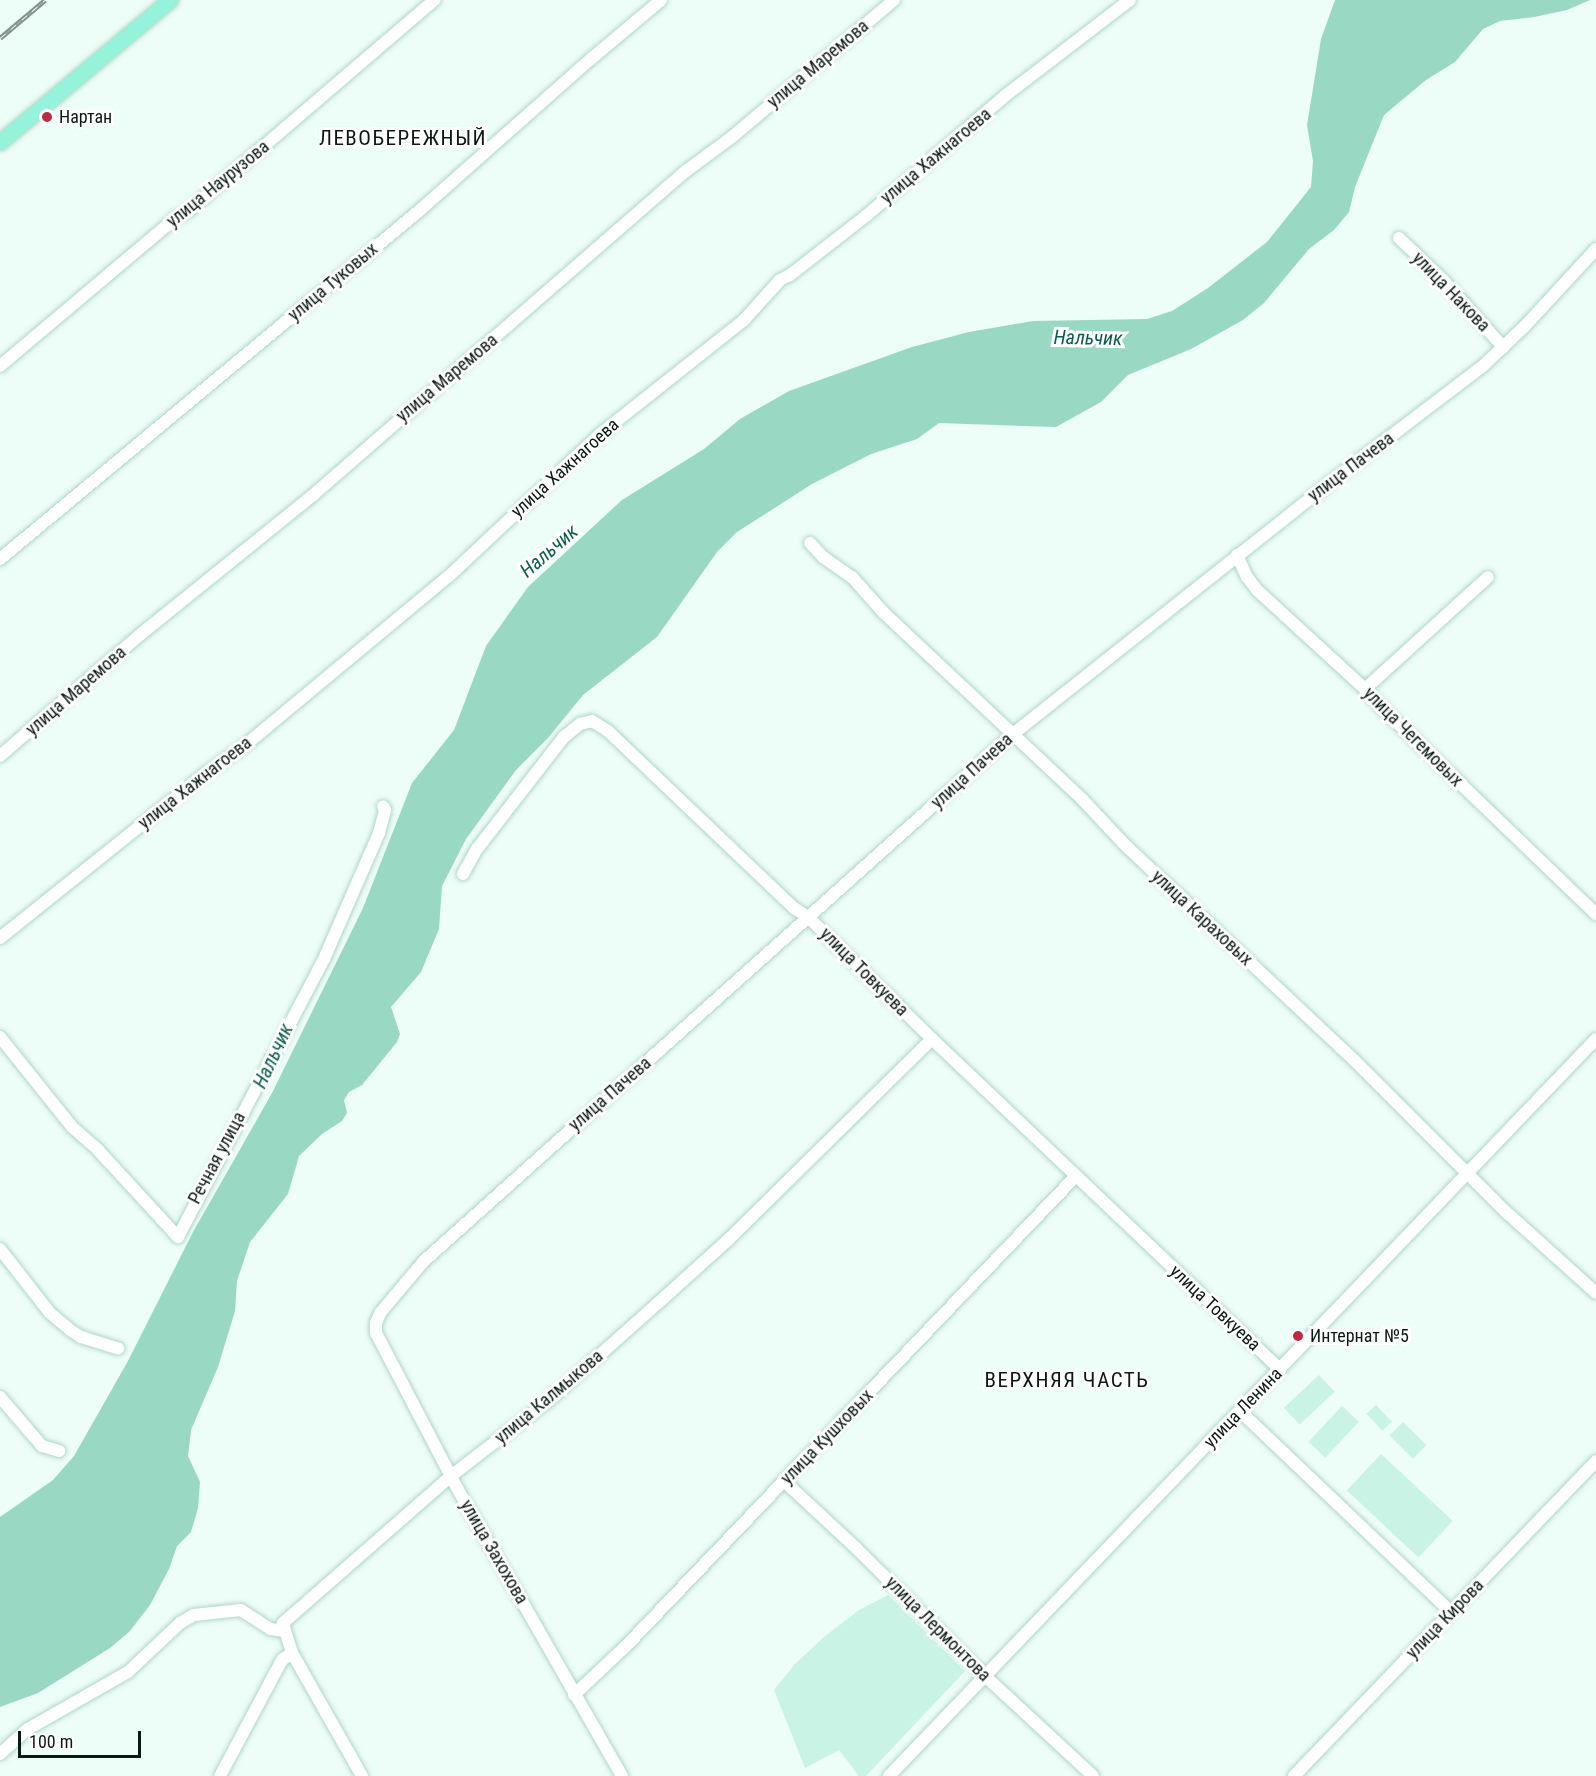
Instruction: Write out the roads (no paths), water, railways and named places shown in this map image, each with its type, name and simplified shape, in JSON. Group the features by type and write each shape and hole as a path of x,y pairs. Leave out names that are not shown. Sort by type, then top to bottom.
{"main road":[{"path":"0,142 170,0"}],"street":[{"name":"улица Наурузова","path":"0,366 177,217 187,212 434,0"},
{"name":"улица Туковых","path":"0,559 420,210 661,0"},
{"name":"улица Маремова","path":"0,756 141,633 313,495 686,171 732,137 894,0"},
{"name":"улица Хажнагоева","path":"0,938 205,774 249,742 439,584 599,435 744,320 780,280 790,275 867,215 1006,95 1130,0"},
{"name":"улица Накова","path":"1398,238 1444,281 1503,347"},
{"name":"улица Пачева","path":"376,1323 390,1298 424,1261 1013,734 1238,555 1419,417 1503,347 1596,249"},
{"name":"улица Караховых","path":"810,543 823,556 852,577 884,613 1082,799 1125,845 1505,1211 1596,1293"},
{"name":"улица Чегемовых","path":"1238,555 1246,578 1257,590 1365,689 1596,914"},
{"path":"1365,689 1488,577"},
{"name":"улица Товкуева","path":"463,874 477,849 543,763 580,724 592,721 608,730 794,908 808,916 932,1039 1280,1369"},
{"name":"Речная улица","path":"0,1037 72,1127 98,1150 178,1237 224,1145 324,959 379,833 385,810 383,806"},
{"name":"улица Калмыкова","path":"284,1631 284,1623 297,1608 451,1476 555,1394 729,1239 932,1039"},
{"name":"улица Ленина","path":"889,1776 1596,1039"},
{"name":"улица Кушховых","path":"574,1695 626,1647 1076,1176"},
{"path":"0,1249 50,1313 64,1326 81,1337 118,1348"},
{"name":"улица Захохова","path":"376,1323 376,1333 451,1476 622,1776"},
{"path":"0,1398 42,1446 59,1451"},
{"path":"1240,1411 1451,1612"},
{"name":"улица Кирова","path":"1294,1776 1596,1461"},
{"name":"улица Лермонтова","path":"784,1482 856,1548 985,1676 1093,1776"},
{"path":"0,1754 28,1729 128,1672 180,1623 194,1615 241,1610 270,1629 284,1631 292,1653 362,1776"},
{"path":"220,1776 282,1660 292,1653"}],"water":[{"name":"Нальчик","path":"1335,0 1590,0 1567,10 1500,21 1483,29 1455,62 1426,80 1384,115 1355,187 1349,212 1334,230 1309,249 1264,303 1243,320 1191,349 1128,375 1101,402 1056,427 939,423 917,439 871,454 812,484 737,532 717,552 657,637 583,695 548,738 516,770 466,839 442,886 439,929 421,972 391,1007 400,1034 397,1042 362,1085 349,1092 344,1100 347,1113 342,1121 322,1134 299,1156 288,1194 250,1242 237,1281 235,1311 218,1367 191,1430 188,1456 200,1482 198,1508 191,1532 177,1546 169,1569 150,1605 129,1632 110,1648 38,1693 0,1707 0,1517 53,1480 74,1456 128,1361 193,1232 272,1093 363,908 412,783 454,730 486,646 528,587 622,500 704,449 740,419 789,391 912,347 969,332 1033,321 1147,319 1172,311 1208,288 1267,242 1311,187 1313,161 1307,125 1321,39"}],"railway":[{"path":"0,38 45,0"}],"place":[{"name":"Нартан","path":"47,117"},
{"name":"Интернат №5","path":"1298,1336"}],"district":[{"name":"ЛЕВОБЕРЕЖНЫЙ","path":"403,138"},
{"name":"ВЕРХНЯЯ ЧАСТЬ","path":"1067,1380"}]}
